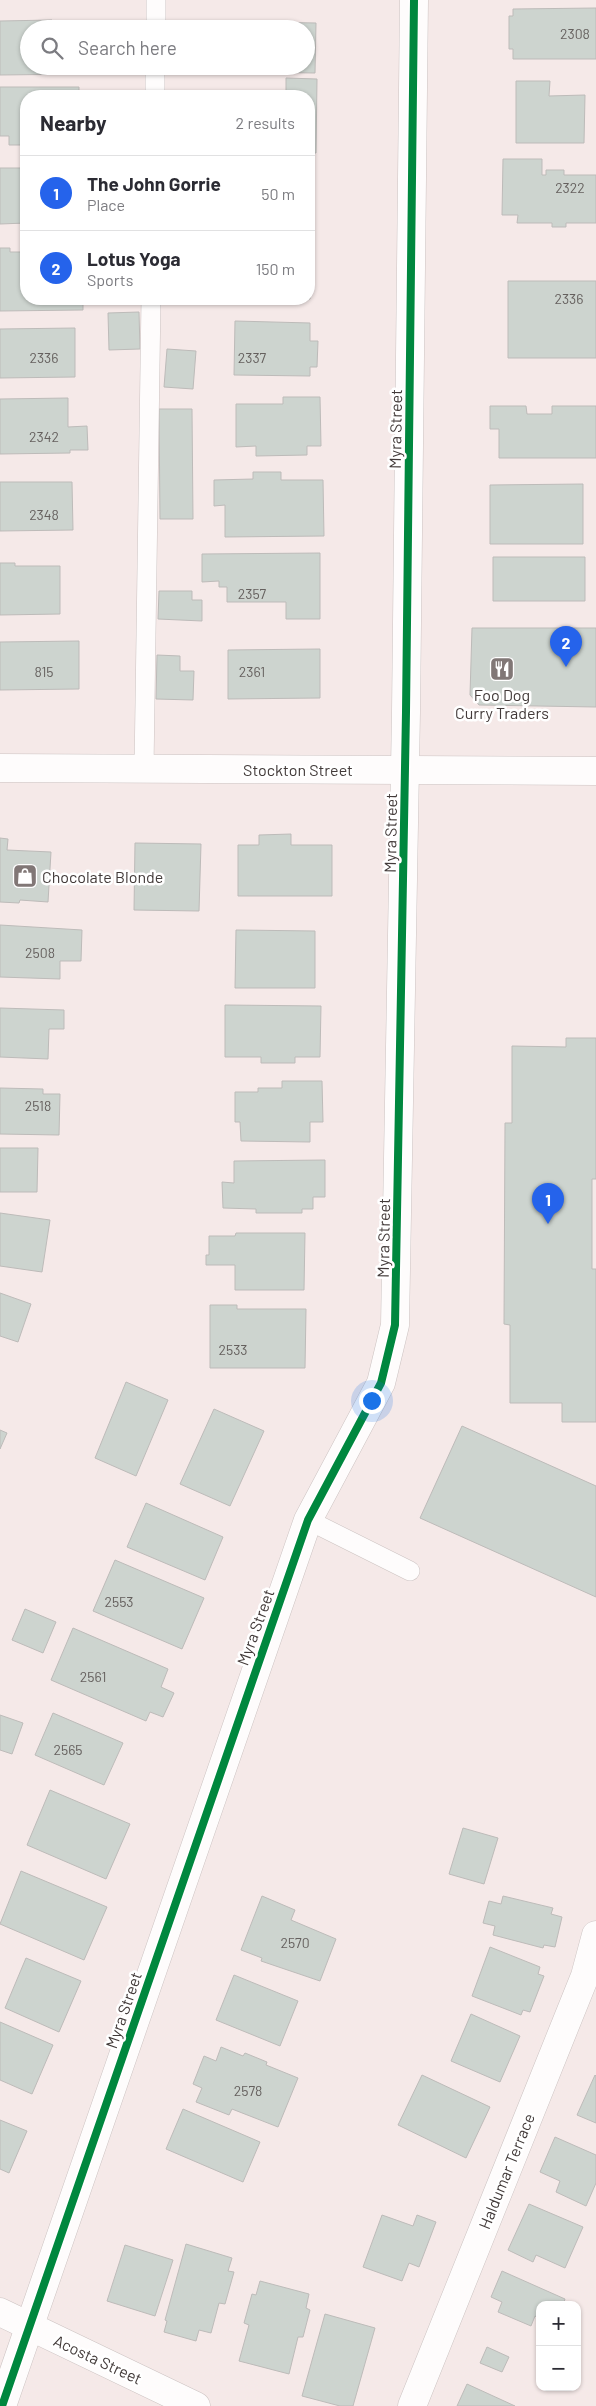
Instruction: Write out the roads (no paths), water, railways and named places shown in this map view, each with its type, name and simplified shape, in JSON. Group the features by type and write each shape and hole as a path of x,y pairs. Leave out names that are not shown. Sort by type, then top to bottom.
{"street":[{"name":"Myra Street","path":"2,2406 308,1520 381,1383 396,1325 414,0"},
{"name":"Stockton Street","path":"0,768 596,771"},
{"name":"Haldumar Terrace","path":"412,2406 585,1976 596,1935"},
{"name":"Acosta Street","path":"0,2312 196,2406"}],"lane":[{"path":"156,0 156,20"},
{"path":"154,90 155,75"},
{"path":"144,769 151,305"},
{"path":"308,1520 410,1571"}],"place":[{"name":"Lotus Yoga","path":"566,667"},
{"name":"Foo Dog Curry Traders","path":"502,669"},
{"name":"Chocolate Blonde","path":"25,876"},
{"name":"The John Gorrie","path":"548,1224"}]}
